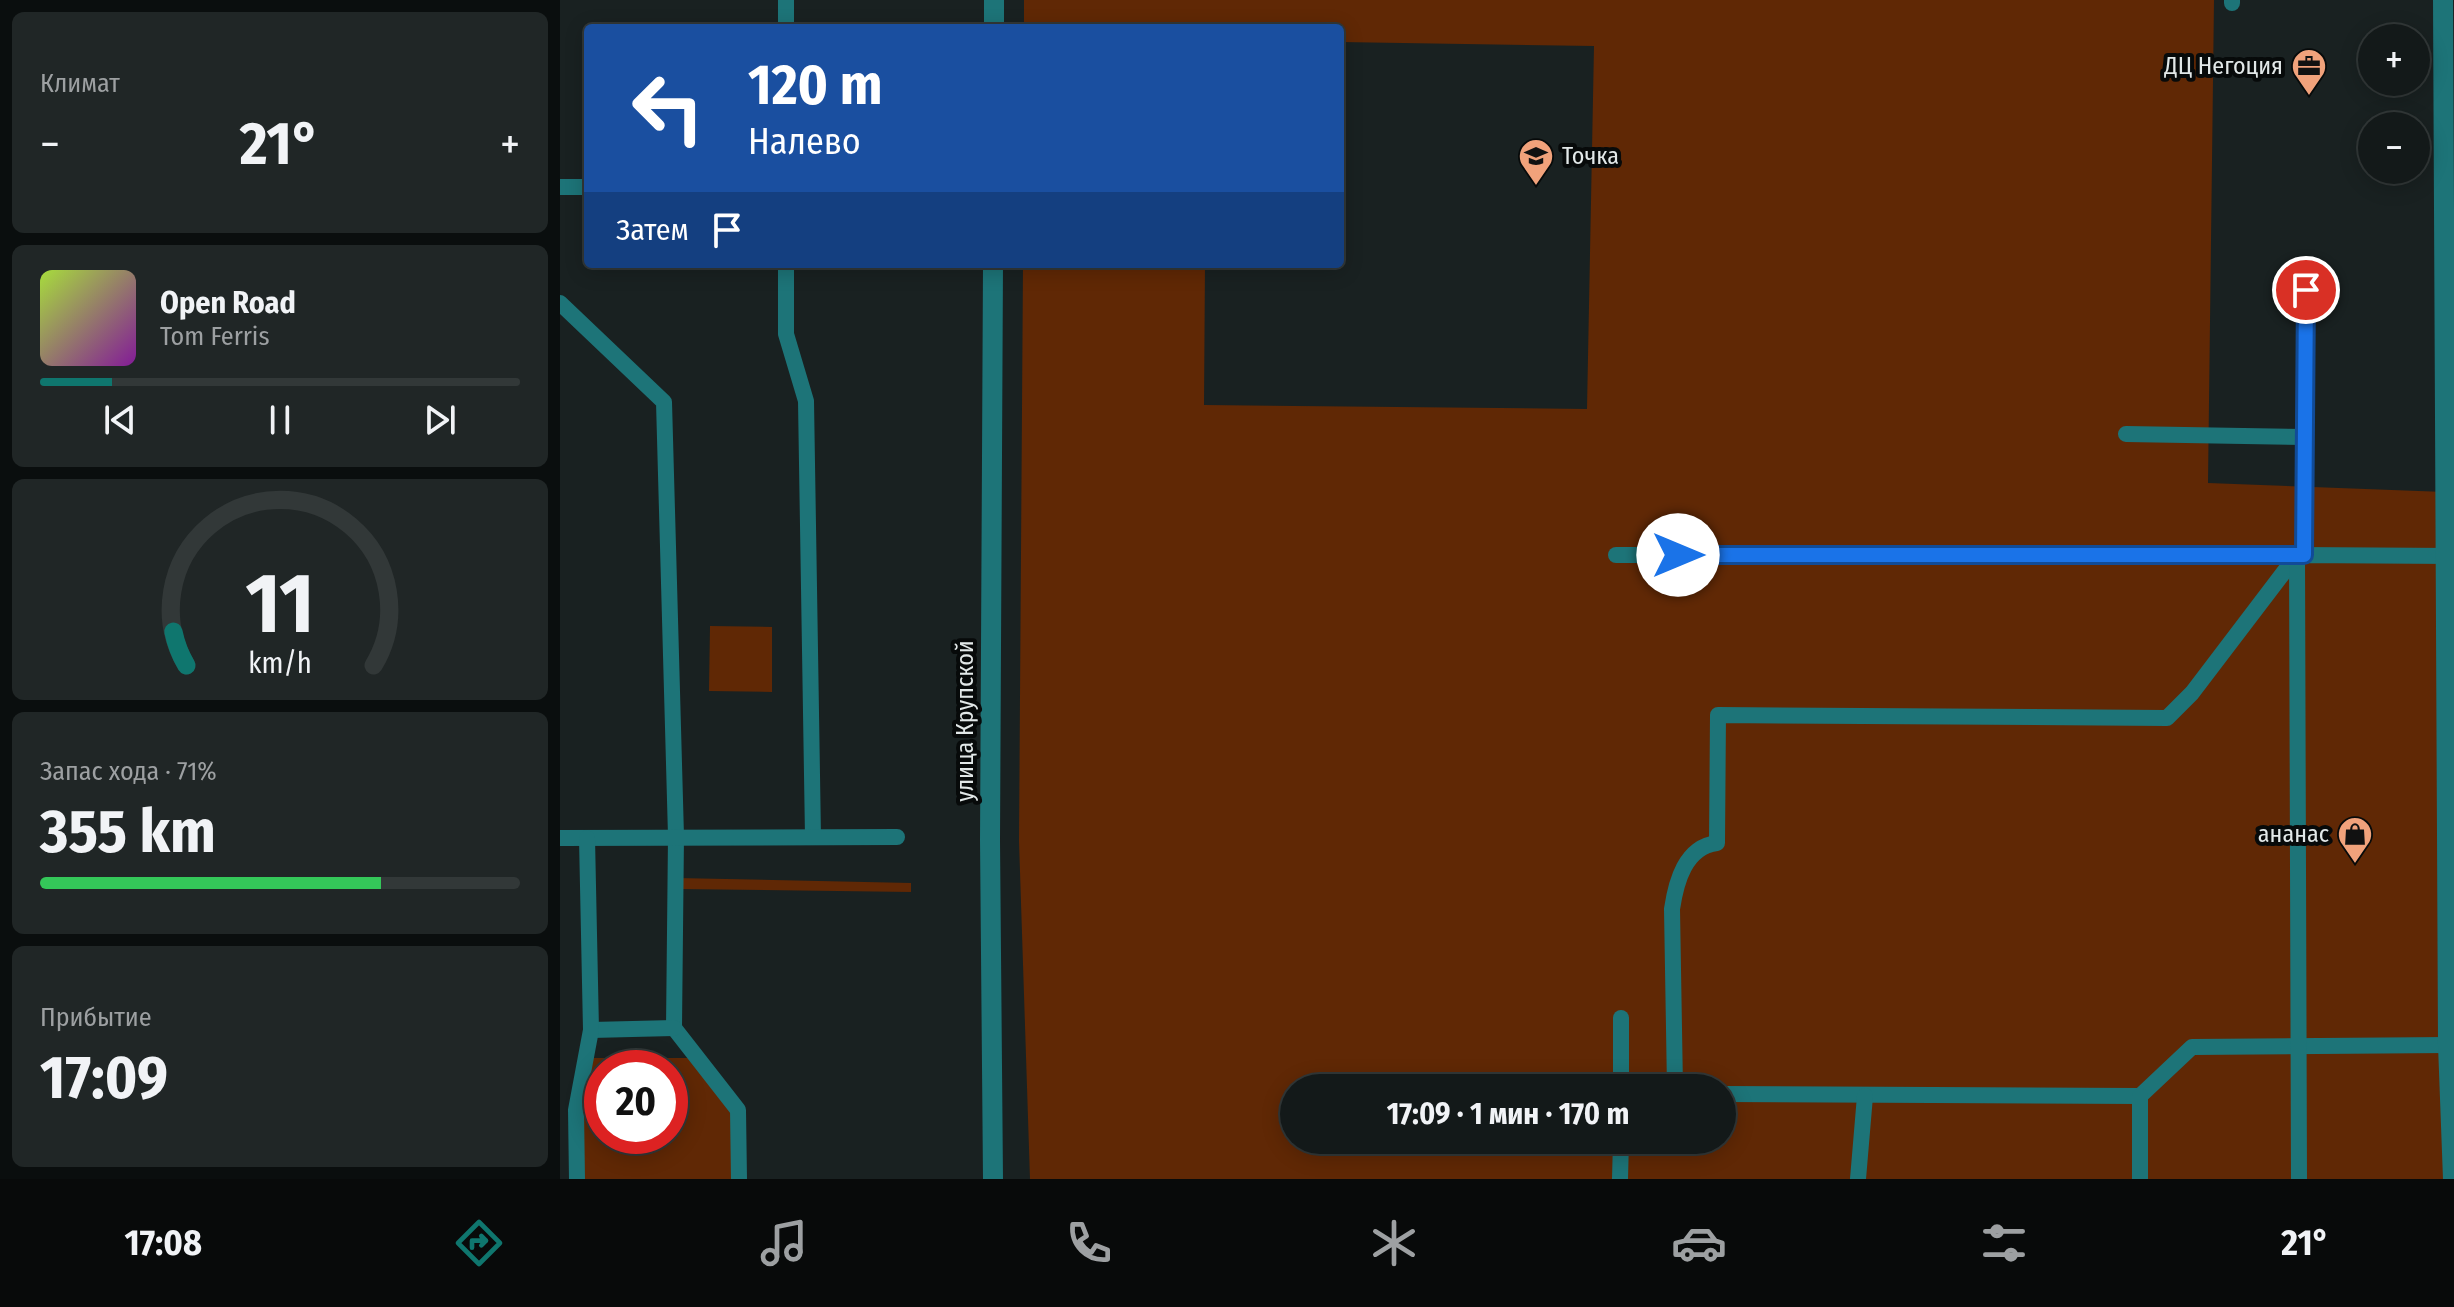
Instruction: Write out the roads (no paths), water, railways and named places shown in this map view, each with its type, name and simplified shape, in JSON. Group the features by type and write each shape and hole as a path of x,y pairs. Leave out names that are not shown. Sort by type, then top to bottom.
{"street":[{"path":"994,0 994,24"},
{"path":"2443,0 2450,556 2448,1045 2453,1179"},
{"name":"улица Крупской","path":"993,268 990,854 993,1179"}],"lane":[{"path":"786,0 786,24"},
{"path":"560,187 584,187"},
{"path":"786,268 786,334 806,401 813,837"},
{"path":"2299,1179 2301,555 2306,290"},
{"path":"560,303 664,402 676,836 674,1028 738,1110 739,1179"},
{"path":"2126,434 2305,437"},
{"path":"1616,555 2450,556"},
{"path":"1675,1074 1672,909 1676,881 1690,858 1705,845 1717,843 1718,715 2167,718 2192,693 2301,555"},
{"path":"560,838 897,837"},
{"path":"577,1179 576,1110 591,1030 587,838"},
{"path":"1621,1018 1621,1074"},
{"path":"591,1030 674,1028"},
{"path":"1736,1094 2140,1096 2192,1047 2448,1045"},
{"path":"1858,1179 1865,1096"},
{"path":"2140,1096 2140,1179"},
{"path":"1620,1179 1621,1154"}],"place":[{"name":"ДЦ Негоция","path":"2309,97"},
{"name":"Точка","path":"1536,187"},
{"name":"ананас","path":"2355,865"}]}
